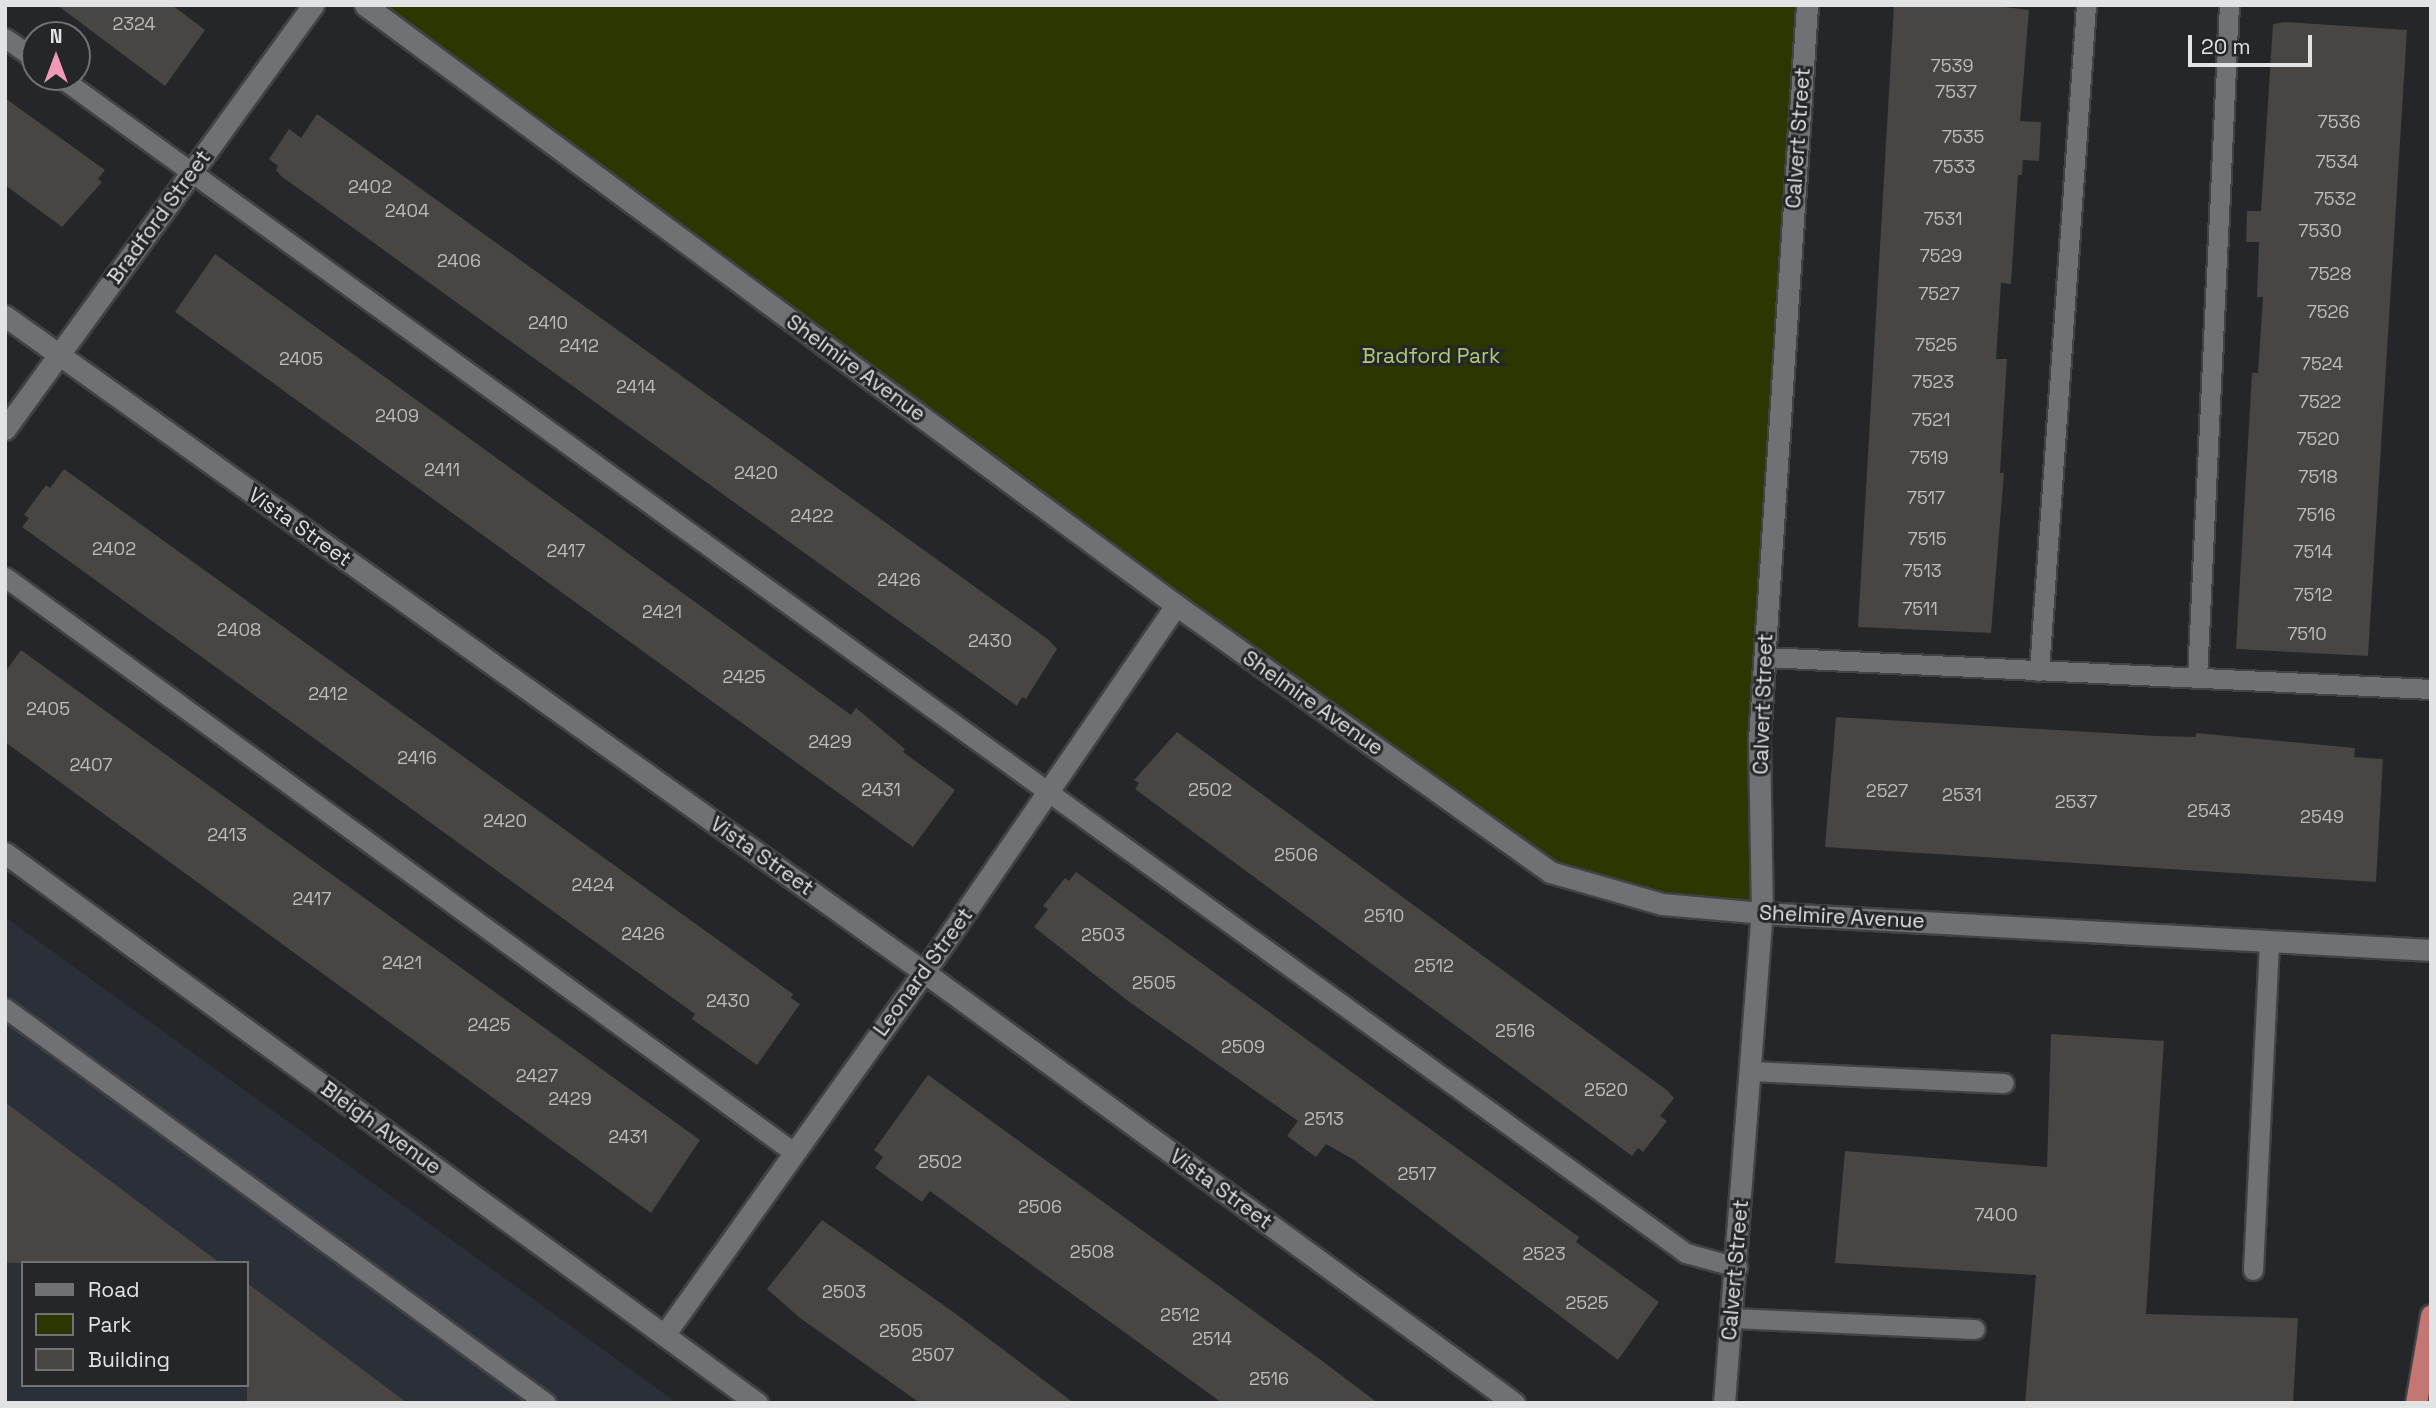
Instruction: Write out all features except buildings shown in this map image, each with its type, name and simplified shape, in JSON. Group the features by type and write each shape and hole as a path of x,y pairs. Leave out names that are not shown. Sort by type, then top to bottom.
{"highway":[{"path":"2416,1403 2431,1315"}],"street":[{"name":"Bradford Street","path":"5,429 313,5"},
{"name":"Shelmire Avenue","path":"365,5 1176,605 1550,872 1662,904 1762,913 2431,950"},
{"name":"Calvert Street","path":"1724,1403 1737,1268 1762,913 1759,740 1807,5"},
{"name":"Vista Street","path":"5,316 924,972 1514,1403"},
{"name":"Leonard Street","path":"663,1335 792,1151 924,972 1176,605"},
{"name":"Bleigh Avenue","path":"5,853 757,1403"}],"lane":[{"path":"2039,671 2086,5"},
{"path":"2197,678 2229,5"},
{"path":"5,38 21,49"},
{"path":"79,91 1686,1253 1737,1268"},
{"path":"5,577 792,1151"},
{"path":"1765,657 2431,689"},
{"path":"2253,1270 2269,940"},
{"path":"5,1008 546,1403"},
{"path":"1750,1070 2004,1083"},
{"path":"1732,1318 1975,1329"}],"shaded area":[{"path":"5,917 677,1403 5,1403"}],"green space":[{"name":"Bradford Park","path":"365,5 1807,5 1759,740 1762,913 1550,872"}]}
